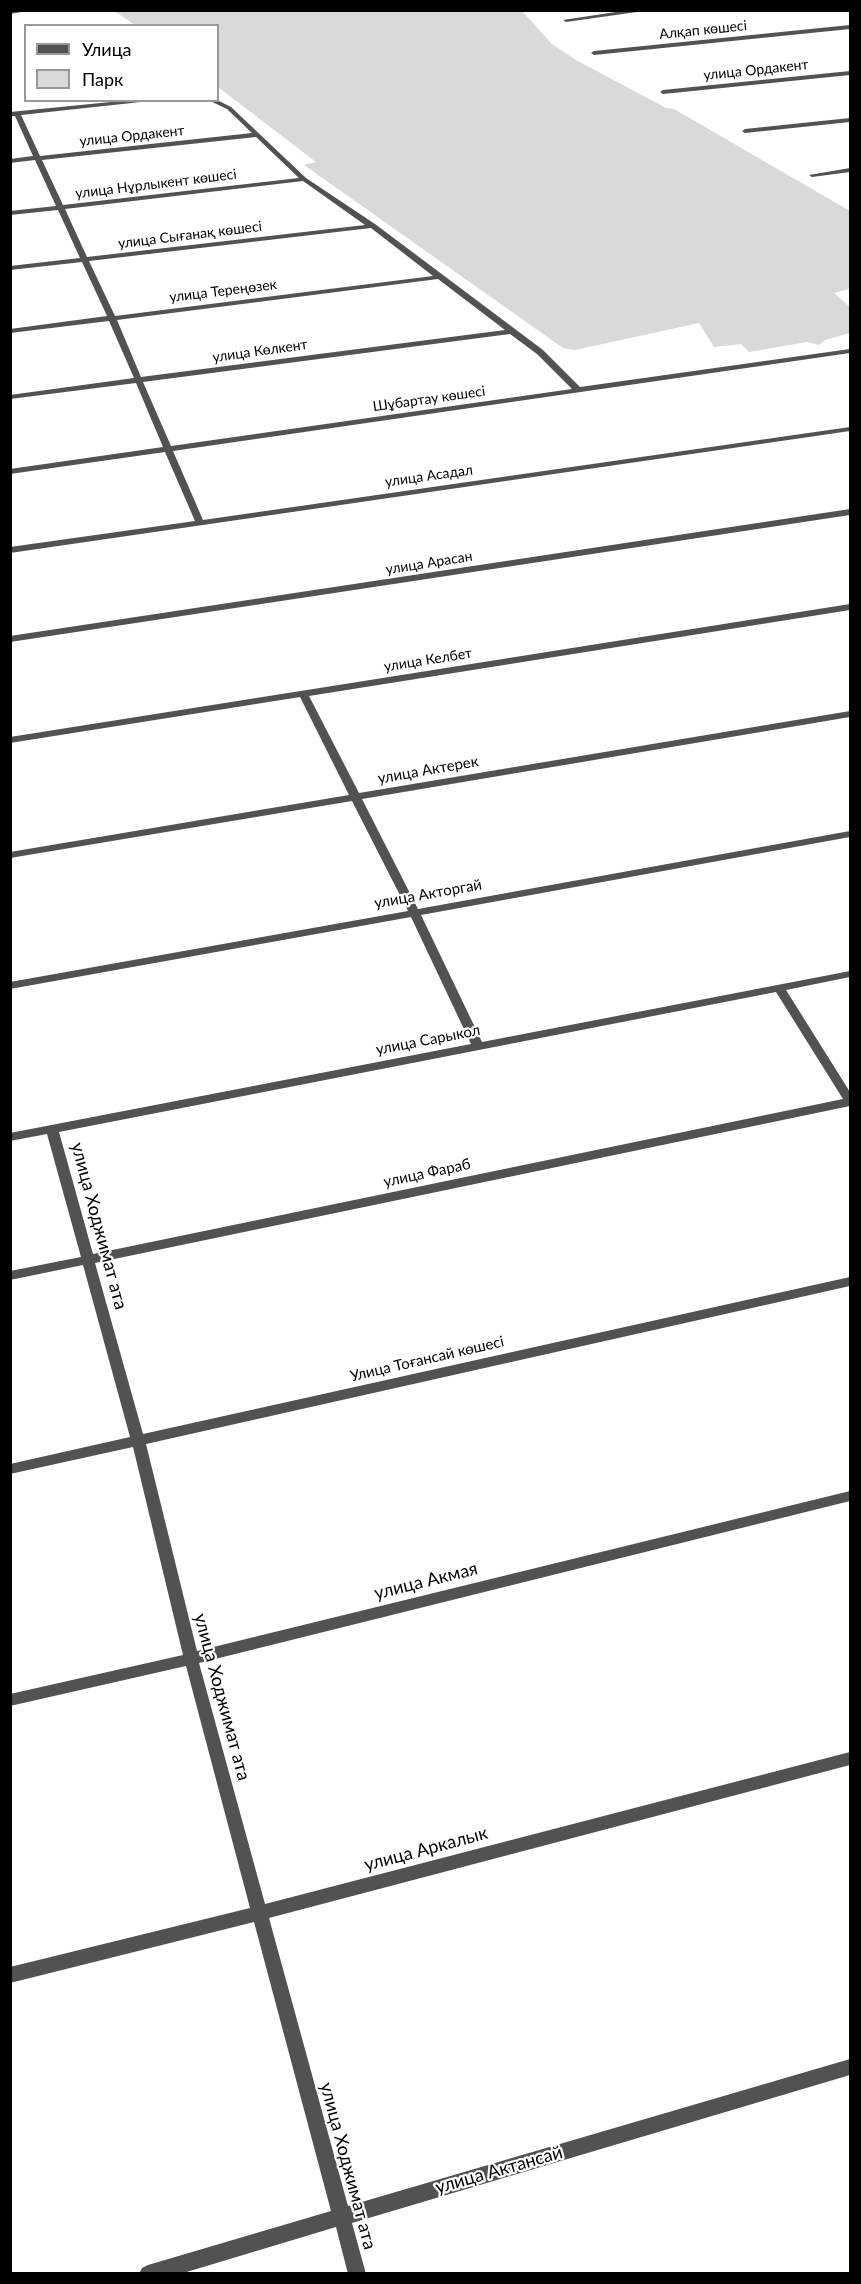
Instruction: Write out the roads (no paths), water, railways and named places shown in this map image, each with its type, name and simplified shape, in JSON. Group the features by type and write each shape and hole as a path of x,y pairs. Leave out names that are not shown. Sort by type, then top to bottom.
{"street":[{"path":"10,12 28,10"},
{"path":"566,20 648,10"},
{"name":"Алқап көшесі","path":"594,54 850,27"},
{"name":"улица Ордакент","path":"663,92 850,73"},
{"path":"136,102 14,114 61,207 112,318 200,523"},
{"path":"216,102 229,108 304,179 372,226 540,352 579,391"},
{"path":"745,131 850,120"},
{"name":"улица Ордакент","path":"10,160 255,135"},
{"path":"812,175 850,170"},
{"name":"улица Нұрлыкент көшесі","path":"10,213 304,179"},
{"name":"улица Сығанақ көшесі","path":"10,268 372,226"},
{"name":"улица Тереңөзек","path":"10,331 439,277"},
{"name":"улица Көлкент","path":"10,397 512,331"},
{"name":"Шұбартау көшесі","path":"10,472 850,351"},
{"name":"улица Асадал","path":"10,550 850,429"},
{"name":"улица Арасан","path":"10,639 850,512"},
{"name":"улица Келбет","path":"10,740 850,607"},
{"path":"303,694 414,912 478,1046"},
{"name":"улица Актерек","path":"10,855 850,714"},
{"name":"улица Акторгай","path":"10,986 850,834"},
{"name":"улица Сарыкол","path":"10,1137 850,974"},
{"path":"779,987 850,1101"},
{"name":"улица Фараб","path":"10,1276 850,1101"},
{"name":"улица Ходжимат ата","path":"52,1129 138,1441 191,1659 357,2274"},
{"name":"Улица Тоғансай көшесі","path":"10,1469 850,1281"},
{"name":"улица Акмая","path":"10,1700 191,1659 850,1496"},
{"name":"улица Аркалык","path":"10,1975 259,1913 850,1758"},
{"name":"улица Актансай","path":"148,2274 850,2067"}]}
